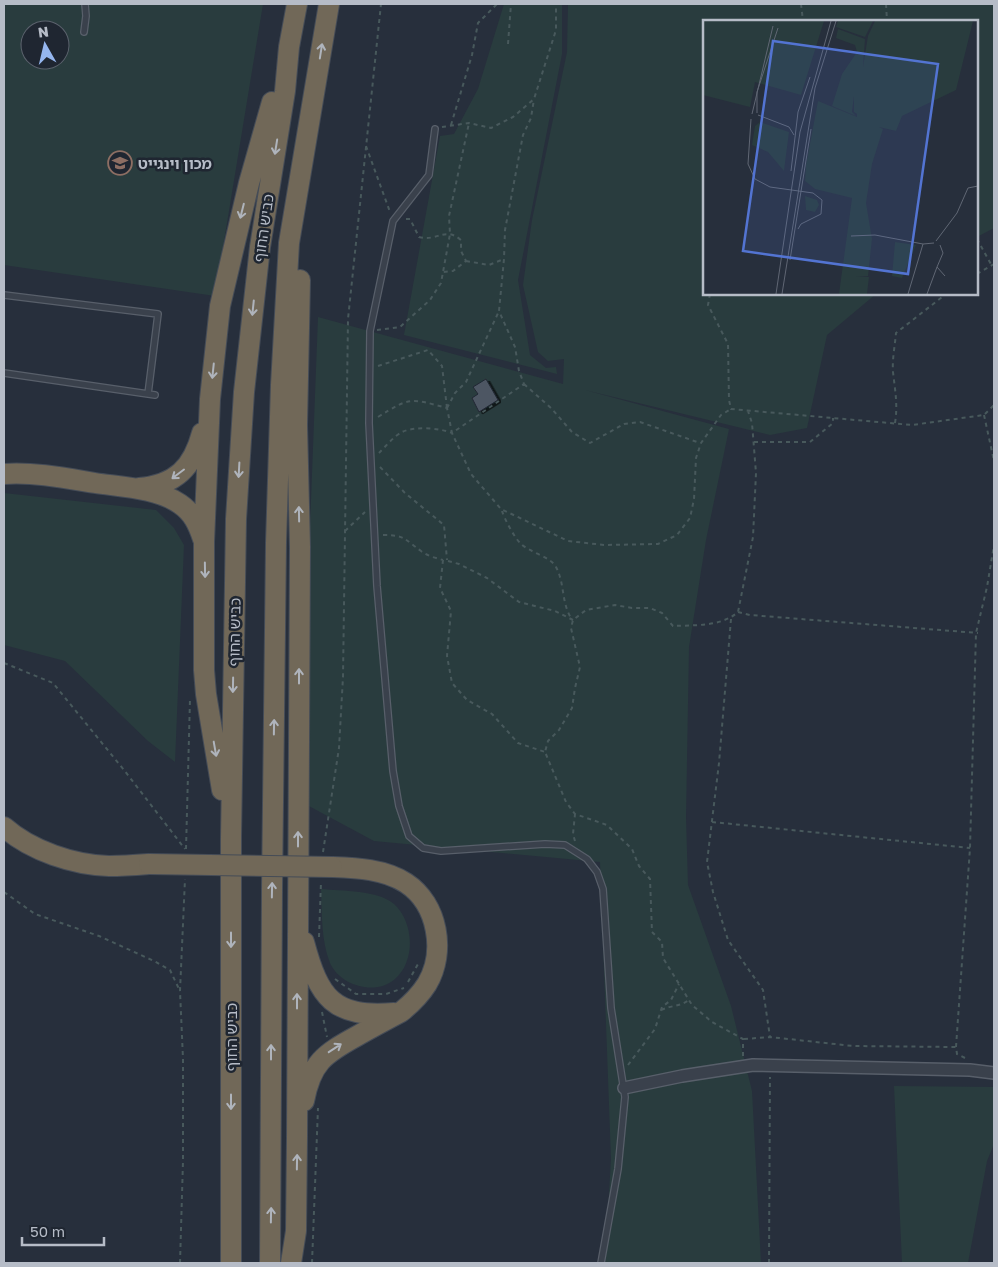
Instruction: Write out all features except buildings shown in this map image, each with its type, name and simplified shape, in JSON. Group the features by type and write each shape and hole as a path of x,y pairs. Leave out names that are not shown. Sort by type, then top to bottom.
{"highway":[{"name":"כביש החוף","path":"231,1263 231,838 236,519 244,392 260,247 285,91 289,47 296,4"},
{"name":"כביש החוף","path":"270,1263 276,543 280,415 289,243 329,4"},
{"path":"231,838 206,694 204,662 204,542 210,399 220,306 249,183 289,47"},
{"path":"291,1263 296,1231 297,1138 300,547 297,425 299,311 300,272 313,99"},
{"path":"131,488 158,484 182,472 194,456 210,399"},
{"path":"4,465 36,474 131,488 156,494 179,503 189,511 196,519 204,542"},
{"path":"4,474 36,474"},
{"path":"4,827 11,834 33,846 57,856 79,862 107,866 149,864 366,869 395,878 407,884 418,893 428,909 436,930 437,944 433,972 420,995 401,1012 330,1051 316,1067 310,1076 306,1088 297,1138"},
{"path":"298,917 308,959 325,994 335,1004 353,1012 373,1014 401,1012"}],"street":[{"path":"624,1088 682,1076 743,1066 770,1064 970,1070 994,1073"}],"lane":[{"path":"84,32 86,4"},
{"path":"435,129 428,175 393,221 370,332 369,423 377,586 393,771 399,806 409,836 423,848 441,851 545,844 565,845 587,859 597,872 604,890 610,1008 625,1097 618,1169 601,1263"},
{"path":"4,295 158,314 151,395 4,373"}],"path":[{"path":"319,938 339,748 343,677 348,319 381,4"},
{"path":"451,125 472,55 478,23 497,4"},
{"path":"508,44 511,4"},
{"path":"447,408 455,393 466,382 499,311 505,230 523,135 532,118 534,99 556,30 556,4"},
{"path":"802,4 802,20"},
{"path":"886,4 888,20"},
{"path":"435,129 469,123 491,128 513,118 534,99"},
{"path":"370,332 400,327 430,300 441,283 450,234 449,216 469,123"},
{"path":"365,145 393,221 410,219 419,237 425,239 450,234 454,235 461,240 461,251 466,260 489,265 504,259"},
{"path":"978,241 993,265 978,273"},
{"path":"443,272 454,271 466,260"},
{"path":"710,295 708,305 728,344 729,400 731,409"},
{"path":"895,424 898,407 894,398 896,388 893,370 896,332 945,295"},
{"path":"499,311 515,346 519,371 524,384 551,408 572,432 590,443 624,424 640,422 701,443"},
{"path":"369,369 428,350 442,366 452,433 471,474 501,509 521,544 556,564 566,608 573,620"},
{"path":"452,433 524,384"},
{"path":"369,423 402,403 417,400 447,408"},
{"path":"501,509 568,541 604,545 658,544 677,535 690,518 694,499 696,458 701,443 722,416 731,409 912,425 984,415 994,405"},
{"path":"748,411 752,423 756,473 753,537 738,612 731,619 709,624 673,626 662,613 650,608 632,608 615,605 586,610 573,620 571,628 580,667 572,708 559,730 548,741 545,752 566,802 575,814 607,825 632,849 639,866 650,880 652,932 662,942 663,958 689,1000 712,1022 743,1039 770,1037 854,1046 956,1047 970,848 977,633 994,545"},
{"path":"984,415 994,461"},
{"path":"754,442 810,442 833,422 834,417"},
{"path":"447,560 444,525 405,493 372,459 402,432 426,428 452,433"},
{"path":"345,531 374,503"},
{"path":"375,535 397,535 408,540 423,553 459,564 486,578 519,602 555,611 573,620"},
{"path":"443,560 440,588 451,611 447,656 452,683 467,700 492,714 518,743 545,752"},
{"path":"738,612 750,615 977,633"},
{"path":"731,619 719,763 707,862 713,892 728,940 763,990 770,1037"},
{"path":"4,663 53,684 124,770 186,851 190,692"},
{"path":"575,814 573,834 576,851"},
{"path":"712,822 970,848"},
{"path":"180,1263 183,1059 180,991 185,879"},
{"path":"4,892 35,914 99,936 170,970 180,991"},
{"path":"330,1051 320,1007 331,976 356,994 386,994 405,987 421,958"},
{"path":"621,1073 655,1030 662,1007 671,1000 679,984"},
{"path":"661,1010 670,1006 681,1005 689,1000"},
{"path":"743,1039 743,1066"},
{"path":"769,1263 770,1064"},
{"path":"312,1263 318,1103"}],"shaded area":[{"name":"מכון וינגייט","path":"4,4 263,4 215,296 4,265"},
{"path":"504,4 562,4 562,54 518,280 530,355 546,368 556,367 557,374 404,335 440,136 454,134 478,89"},
{"path":"568,4 994,4 994,228 978,236 978,20 703,20 703,295 875,295 827,335 807,428 770,435 585,390 729,429 706,540 689,647 686,817 688,885 731,1006 752,1091 761,1263 605,1263 611,1159 600,862 374,841 307,805 303,708 318,317 563,384 564,359 548,361 538,352 523,285 532,220 567,52"},
{"path":"4,493 156,510 174,528 184,545 175,762 148,741 65,661 4,645"},
{"path":"321,889 359,892 379,896 394,904 401,912 406,921 410,941 407,962 395,979 378,987 359,986 342,978 335,971 330,963 325,945"},
{"path":"894,1086 994,1087 994,1144 987,1161 968,1263 902,1263"}],"place":[{"name":"מכון וינגייט","path":"120,163"}]}
